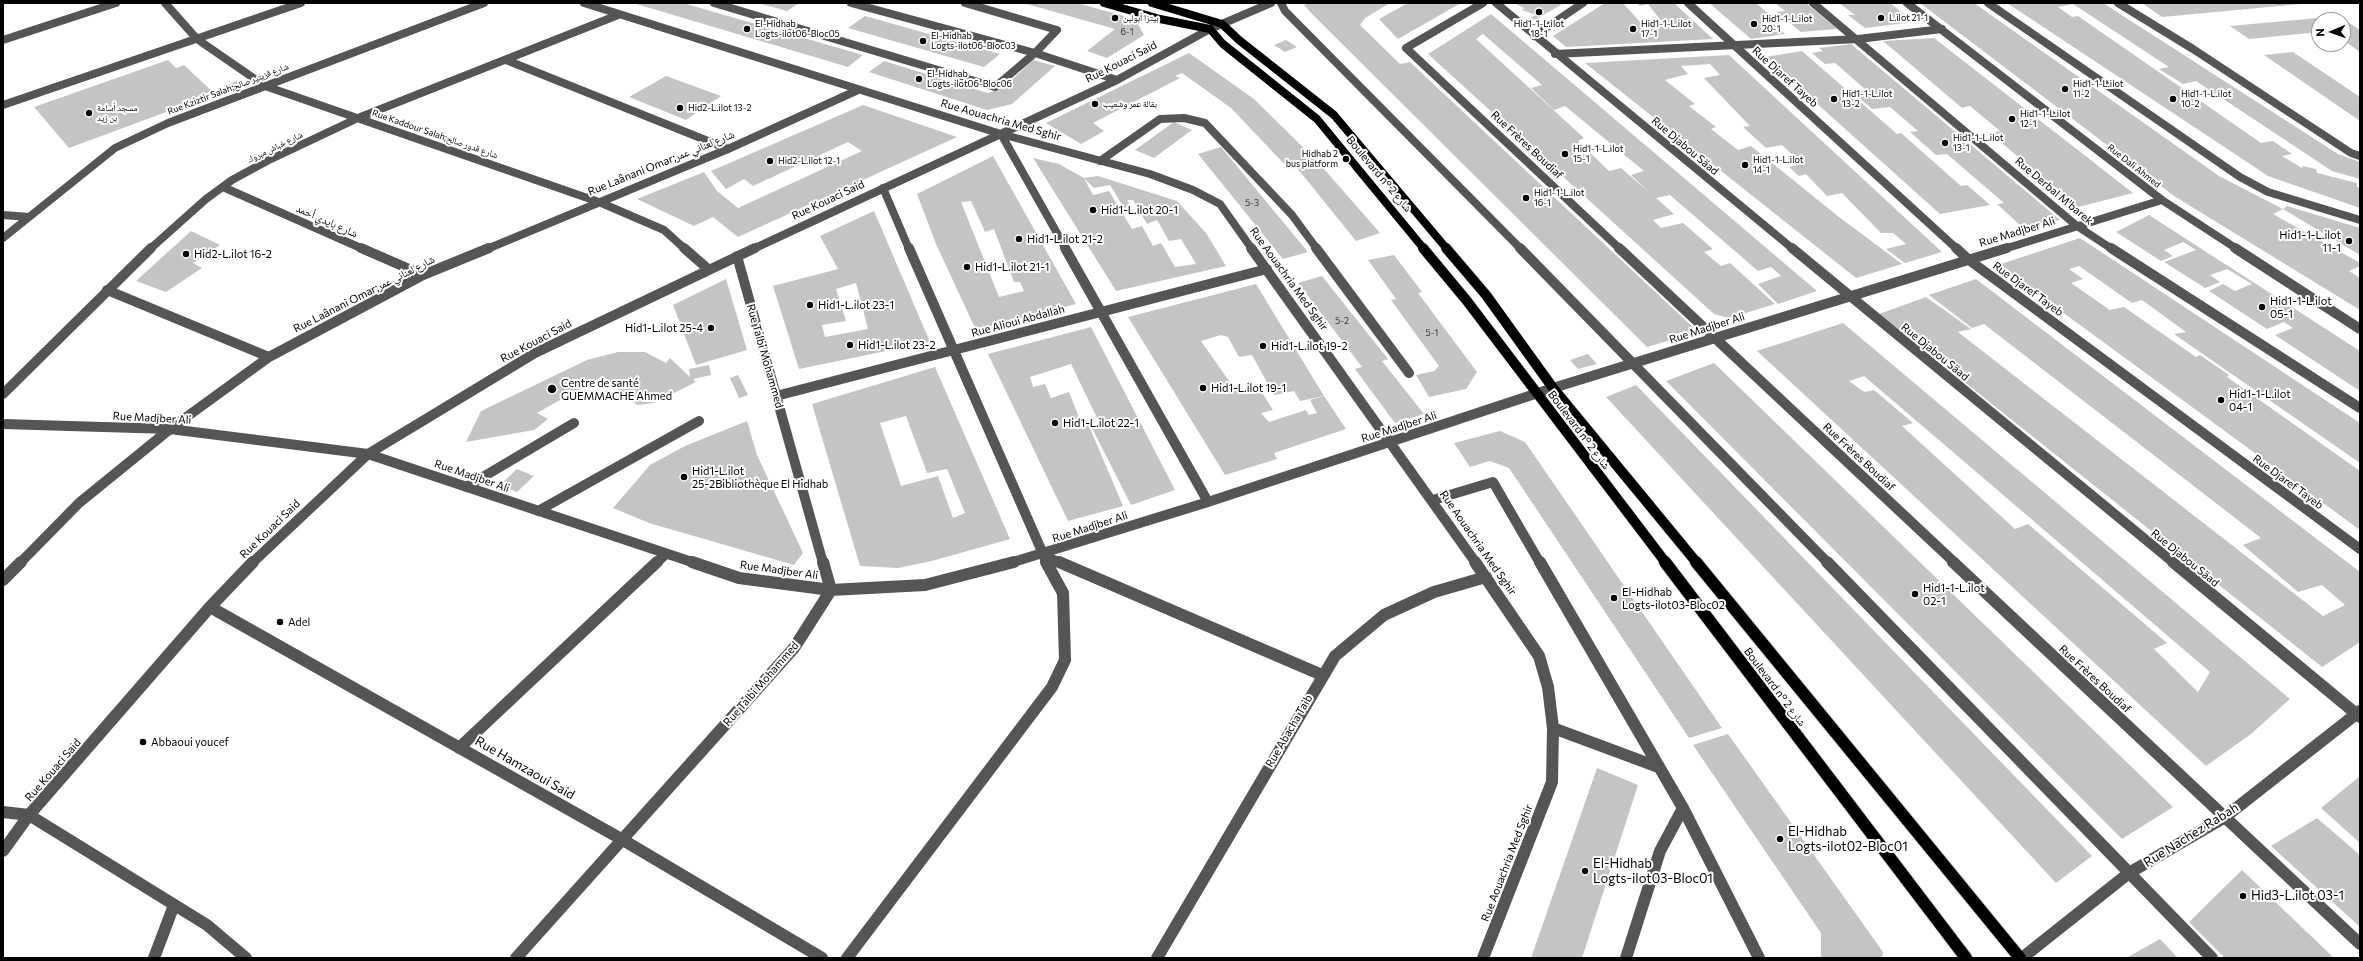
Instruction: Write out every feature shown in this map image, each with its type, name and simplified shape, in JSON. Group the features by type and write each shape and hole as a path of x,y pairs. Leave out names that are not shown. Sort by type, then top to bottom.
{"main road":[{"path":"1104,3 1160,20 1210,30"},
{"name":"Boulevard n° شارع 2","path":"1152,3 1222,24 1334,115 1486,295 1553,388 2021,958"},
{"name":"Boulevard n° شارع 2","path":"1210,30 1223,44 1317,119 1467,301 1536,394 1966,958"}],"street":[{"path":"3,40 116,3"},
{"name":"Rue Kaddour Salah;شارع قدور صالح","path":"165,3 197,39 265,86 599,202 664,230 708,269"},
{"path":"3,105 301,3"},
{"name":"Rue Kziztir Salah;شارع قزيتير صالح","path":"3,238 115,148 168,122 484,3"},
{"name":"Rue Aouachria Med Sghir","path":"584,3 618,15 1001,134 1100,161 1179,185 1220,204 1434,500 1540,656 1548,687 1553,728 1552,782 1483,958"},
{"path":"714,3 995,87 1035,53 1057,30 965,3"},
{"path":"850,3 1035,53 1117,80"},
{"name":"Rue Kouaci Said","path":"3,852 30,815 210,607 270,544 368,454 535,353 708,269 1117,80 1222,24 1271,3"},
{"path":"1281,3 1285,11 1635,364 2212,958"},
{"name":"Rue Frères Boudiaf","path":"1482,3 1406,48 2360,944"},
{"name":"Rue Djabou Säad","path":"1496,3 1555,54 1848,296 2359,714"},
{"path":"1534,36 1583,3"},
{"name":"Rue Djaref Tayeb","path":"1688,3 1969,260 2360,549"},
{"name":"Rue Derbal M'barek","path":"1813,3 1858,39 2077,226 2360,408"},
{"name":"Rue Dali Ahmed","path":"1907,3 2162,200 2360,329"},
{"path":"1988,3 2240,177 2268,192 2360,220"},
{"path":"2118,3 2360,156"},
{"name":"شارع خباش مبروك","path":"3,394 144,254 206,199 223,187 267,161 358,118 618,15"},
{"path":"1555,54 1858,39 1942,29"},
{"path":"506,60 728,149"},
{"name":"Rue Laânani Omar;شارع لعناني عمر","path":"3,580 79,503 170,429 269,358 423,275 728,149 858,90"},
{"path":"1100,161 1160,120 1172,117 1184,118 1205,124 1292,215 1409,373"},
{"path":"1001,134 1208,502"},
{"name":"شارع بايدي أحمد","path":"223,187 423,275"},
{"path":"847,958 1052,687 1065,660 1064,593 1042,554 883,188"},
{"name":"Rue Madjber Ali","path":"3,424 170,429 368,454 739,578 831,590 925,585 1042,554 1208,502 1553,388 1635,364 1848,296 2162,200"},
{"path":"3,215 29,216"},
{"name":"Rue Talbi Mohammed","path":"516,958 794,648 831,590 737,256"},
{"name":"Rue Alioui Abdallah","path":"776,396 1267,269"},
{"path":"107,290 269,358"},
{"path":"538,511 699,421"},
{"path":"466,487 574,423"},
{"path":"1434,500 1493,482 1683,808 1759,958"},
{"path":"459,748 666,554"},
{"path":"1042,554 1322,675"},
{"name":"Rue Abacha Taib","path":"1157,958 1322,675 1335,656 1384,615 1434,592 1486,577"},
{"name":"Rue Hamzaoui Said","path":"210,607 623,840 822,958"},
{"name":"Rue Nachez Rabah","path":"2021,958 2129,873 2225,817 2359,714"},
{"path":"1553,728 1658,767"},
{"path":"1626,958 1660,851 1683,808"},
{"path":"3,812 30,815 206,925 246,958"},
{"path":"154,958 174,905"}],"building":[{"name":"El-Hidhab Logts-ilot06-Bloc05","path":"633,3 683,3 863,55 848,67"},
{"path":"758,3 799,3 787,11"},
{"path":"1023,3 1077,3 1135,19 1144,35 1107,58 1087,51 1115,29"},
{"name":"Hid1-1-L.ilot 16-1","path":"1309,3 1390,3 1365,18 1360,25 1400,64 1410,62 1698,332 1647,347 1313,15 1304,5"},
{"path":"1408,3 1461,3 1398,39 1379,19"},
{"name":"Hid1-1-L.ilot 18-1","path":"1514,3 1564,3 1535,20 1530,18 1536,15 1522,10 1524,8"},
{"name":"Hid1-1-L.ilot 17-1","path":"1605,3 1623,3 1639,21 1662,22 1648,4 1640,6 1637,3 1674,3 1713,39 1566,47 1553,36"},
{"name":"Hid1-1-L.ilot 20-1","path":"1709,3 1756,3 1769,14 1763,15 1785,34 1751,39"},
{"name":"Hid1-1-L.ilot 20-1","path":"1775,3 1806,3 1837,29 1801,32 1777,12 1785,11"},
{"name":"L.ilot 21-1","path":"1839,3 1890,3 1914,22 1865,28 1848,15 1855,15"},
{"name":"Hid1-1-L.ilot 11-2","path":"1920,3 1974,3 2219,176 2283,209 2273,214 2360,263 2360,266 2349,271 2360,278 2360,310 2174,196"},
{"name":"Hid1-1-L.ilot 10-2","path":"2007,3 2103,3 2338,154 2360,162 2360,179 2332,171 2196,81 2183,84 2159,69 2169,67 2073,4 2058,7 2072,17 2078,16 2261,143 2273,141 2292,154 2282,156 2302,168 2303,166 2316,169 2317,173 2357,183 2357,187 2360,188 2360,208 2268,176"},
{"path":"2142,3 2301,3 2301,4 2162,17"},
{"name":"Hid1-1-L.ilot 15-1","path":"1491,14 1817,291 1778,304 1758,284 1781,276 1771,267 1758,271 1670,195 1656,198 1674,214 1653,220 1661,228 1683,223 1713,249 1704,252 1721,266 1730,263 1775,304 1729,318 1714,314 1428,54","holes":["1483,34 1542,85 1531,88 1554,110 1565,106 1644,171 1631,175 1650,193 1621,168 1609,171 1578,141 1584,138 1476,39"]},
{"name":"El-Hidhab Logts-ilot06-Bloc03","path":"865,16 1000,54 984,67 848,28"},
{"path":"2311,19 2311,33 2249,39 2230,26"},
{"path":"2351,24 2360,30 2360,52 2351,46"},
{"name":"Hid1-1-L.ilot 12-1","path":"1934,38 2133,193 2078,207 1990,133 2000,131 1970,106 1962,108 1883,41"},
{"path":"1286,40 1297,47 1285,52 1274,45"},
{"name":"Hid1-1-L.ilot 13-1","path":"1851,44 2060,220 2022,227 1997,204 2004,203 1947,154 1936,155 1910,132 1918,131 1890,107 1872,109 1852,92 1866,90 1835,63 1825,64 1812,53 1823,51 1819,48"},
{"name":"Hid1-1-L.ilot 13-2","path":"1802,51 1897,134 1901,133 1961,186 1967,185 1990,205 1940,214 1765,57"},
{"path":"2293,52 2360,97 2360,121 2264,55"},
{"path":"1189,53 1254,99 1317,161 1380,233 1356,241 1297,168 1289,169 1231,108 1182,73 1175,76 1180,78 1093,123 1104,131 1081,144 1046,123"},
{"name":"Hid1-1-L.ilot 14-1","path":"1729,55 1942,252 1905,263 1886,249 1906,244 1893,233 1881,233 1842,193 1827,196 1806,174 1799,176 1789,167 1802,164 1782,145 1766,148 1743,127 1750,126 1704,78 1720,75 1710,64 1681,66 1688,74 1665,80 1695,104 1689,106 1716,127 1711,129 1738,150 1751,146 1839,217 1902,264 1856,278 1585,63"},
{"path":"168,60 176,68 184,65 215,94 69,148 34,107"},
{"name":"El-Hidhab Logts-ilot06-Bloc06","path":"1033,60 1055,66 1012,104 987,110 869,72 884,61 988,93 1004,87"},
{"name":"Hid2-L.ilot 13-2","path":"666,76 721,96 686,120 629,97"},
{"path":"238,80 246,84 231,91 224,87"},
{"name":"Hid2-L.ilot 12-1","path":"863,105 957,137 738,237 713,217 694,226 637,199 704,172 717,191 738,208 862,151 848,142 753,186 744,179 726,189 711,171"},
{"path":"1174,122 1192,130 1154,158 1135,150"},
{"path":"1221,147 1308,252 1283,259 1198,154"},
{"name":"Hid1-L.ilot 21-2","path":"993,156 1076,304 976,330 936,244 917,194","holes":["971,201 985,232 994,229 1014,282 1020,282 1024,291 999,297 961,202"]},
{"name":"Hid1-L.ilot 20-1","path":"1033,158 1059,164 1084,178 1098,176 1177,201 1206,233 1226,266 1116,291","holes":["1084,178 1094,188 1110,185 1124,208 1131,206 1127,200 1133,200 1147,224 1157,220 1169,241 1181,239 1196,264 1175,267 1161,243 1153,246 1142,226 1132,229 1109,191 1093,195"]},
{"name":"Hid1-1-L.ilot 11-1","path":"2287,206 2360,228 2360,255 2283,209"},
{"name":"Hid1-L.ilot 23-1","path":"874,211 930,342 799,369 773,286 838,269 820,236","holes":["856,283 868,329 825,337 822,325 846,321 836,289"]},
{"name":"Hid1-1-L.ilot 05-1","path":"2149,215 2360,351 2360,391 2275,335 2293,328 2284,322 2267,329 2209,291 2223,284 2235,291 2252,284 2227,269 2210,275 2220,282 2205,288 2164,262 2196,250 2183,242 2164,250 2173,256 2161,261 2116,232"},
{"name":"Hid2-L.ilot 16-2","path":"191,231 220,245 193,263 202,268 166,292 136,281"},
{"name":"Hid1-1-L.ilot 04-1","path":"2080,238 2360,423 2360,463 2174,334 2186,332 2142,300 2132,303 2079,266 2069,269 2083,279 2071,283 2110,310 2124,307 2196,357 2200,355 2229,375 2227,377 2360,471 2360,530 1998,265"},
{"path":"1394,255 1422,292 1418,293 1477,372 1466,389 1429,397 1416,375 1434,371 1439,366 1391,300 1396,299 1368,260"},
{"path":"1322,276 1388,359 1382,361 1424,414 1395,423 1355,369 1362,367 1298,283"},
{"name":"Hid1-L.ilot 25-4","path":"726,279 747,350 696,365 673,305"},
{"path":"1976,279 2360,572 2360,642 2322,667 1879,314 1926,297 1971,329 1958,332 2323,616 2345,605 2322,585 2298,592 2243,545 2261,538 1984,324 1972,328 1929,295"},
{"name":"Hid1-L.ilot 19-1","path":"1256,284 1324,396 1346,429 1274,453 1277,459 1225,475 1128,317","holes":["1221,335 1228,337 1239,357 1252,355 1274,395 1294,391 1300,401 1324,396 1310,400 1317,413 1309,415 1306,410 1269,422 1261,413 1273,410 1258,386 1236,391 1201,341"]},
{"name":"Hid1-1-L.ilot 02-1","path":"1843,323 2290,699 2251,734 2206,766 1757,351","holes":["1864,376 2210,672 2198,692 2154,649 2167,643 2028,524 2015,529 1902,426 1913,423 1874,390 1864,392 1849,381"]},
{"name":"Hid1-L.ilot 22-1","path":"1091,327 1175,490 1131,505 1092,428 1101,426 1071,364 1030,377 1033,387 1045,384 1051,398 1069,392 1080,420 1086,419 1123,506 1068,521 988,354"},
{"path":"618,352 645,352 666,363 670,358 690,377 689,369 709,365 711,375 693,379 696,382 654,403 637,405 603,376 537,413 548,419 534,430 466,442 481,411 587,360"},
{"path":"1588,354 1597,364 1578,369 1570,360"},
{"name":"Hid1-1-L.ilot 02-1","path":"1714,363 2173,807 2122,839 1666,381"},
{"path":"935,367 1010,539 932,561 898,568 860,566 812,404","holes":["906,416 927,473 947,469 965,513 953,518 938,476 901,486 880,423"]},
{"path":"738,375 748,395 739,398 730,378"},
{"path":"1636,385 2092,856 2056,883 1606,397"},
{"path":"747,421 757,455 803,553 794,565 649,523 613,508 650,465 685,446"},
{"name":"El-Hidhab Logts-ilot03-Bloc02","path":"1500,431 1525,442 1722,728 1689,738 1509,468 1490,461 1470,467 1454,443"},
{"path":"517,469 534,476 517,492 500,485"},
{"name":"El-Hidhab Logts-ilot02-Bloc01","path":"1728,734 1883,952 1882,958 1821,958 1821,933 1693,745"},
{"name":"El-Hidhab Logts-ilot03-Bloc01","path":"1597,768 1638,785 1582,958 1531,958"},
{"path":"2360,776 2360,843 2321,808"},
{"path":"2317,818 2360,855 2360,927 2271,846"},
{"name":"Hid3-L.ilot 03-1","path":"2242,870 2334,958 2225,958 2189,922"},
{"path":"2160,939 2178,958 2126,958"}],"place":[{"name":"Hid1-1-L.ilot 18-1","path":"1539,12"},
{"name":"بيتزا أبولين","path":"1115,18"},
{"name":"L.ilot 21-1","path":"1881,18"},
{"name":"Hid1-1-L.ilot 20-1","path":"1754,24"},
{"name":"El-Hidhab Logts-ilot06-Bloc05","path":"747,29"},
{"name":"Hid1-1-L.ilot 17-1","path":"1633,29"},
{"name":"El-Hidhab Logts-ilot06-Bloc03","path":"923,41"},
{"name":"El-Hidhab Logts-ilot06-Bloc06","path":"919,79"},
{"name":"Hid1-1-L.ilot 11-2","path":"2065,89"},
{"name":"Hid1-1-L.ilot 13-2","path":"1834,99"},
{"name":"Hid1-1-L.ilot 10-2","path":"2173,99"},
{"name":"بقالة عمر وشعيب","path":"1095,104"},
{"name":"Hid2-L.ilot 13-2","path":"680,108"},
{"name":"مسجد أسامة بن زيد","path":"89,113"},
{"name":"Hid1-1-L.ilot 12-1","path":"2012,119"},
{"name":"Hid1-1-L.ilot 13-1","path":"1945,143"},
{"name":"Hid1-1-L.ilot 15-1","path":"1565,154"},
{"name":"Hidhab 2 bus platform","path":"1346,159"},
{"name":"Hid2-L.ilot 12-1","path":"770,161"},
{"name":"Hid1-1-L.ilot 14-1","path":"1745,165"},
{"name":"Hid1-1-L.ilot 16-1","path":"1526,198"},
{"name":"Hid1-L.ilot 20-1","path":"1093,210"},
{"name":"Hid1-L.ilot 21-2","path":"1019,239"},
{"name":"Hid1-1-L.ilot 11-1","path":"2349,241"},
{"name":"Hid2-L.ilot 16-2","path":"186,254"},
{"name":"Hid1-L.ilot 21-1","path":"967,267"},
{"name":"Hid1-L.ilot 23-1","path":"810,305"},
{"name":"Hid1-1-L.ilot 05-1","path":"2262,307"},
{"name":"Hid1-L.ilot 25-4","path":"711,328"},
{"name":"Hid1-L.ilot 23-2","path":"850,345"},
{"name":"Hid1-L.ilot 19-2","path":"1263,346"},
{"name":"Hid1-L.ilot 19-1","path":"1203,388"},
{"name":"Centre de santé GUEMMACHE Ahmed","path":"552,389"},
{"name":"Hid1-1-L.ilot 04-1","path":"2221,400"},
{"name":"Hid1-L.ilot 22-1","path":"1055,423"},
{"name":"Hid1-L.ilot 25-2Bibliothèque El Hidhab","path":"684,477"},
{"name":"Hid1-1-L.ilot 02-1","path":"1915,594"},
{"name":"El-Hidhab Logts-ilot03-Bloc02","path":"1614,598"},
{"name":"Adel","path":"280,622"},
{"name":"Abbaoui youcef","path":"143,742"},
{"name":"El-Hidhab Logts-ilot02-Bloc01","path":"1780,839"},
{"name":"El-Hidhab Logts-ilot03-Bloc01","path":"1585,871"},
{"name":"Hid3-L.ilot 03-1","path":"2243,896"}]}
